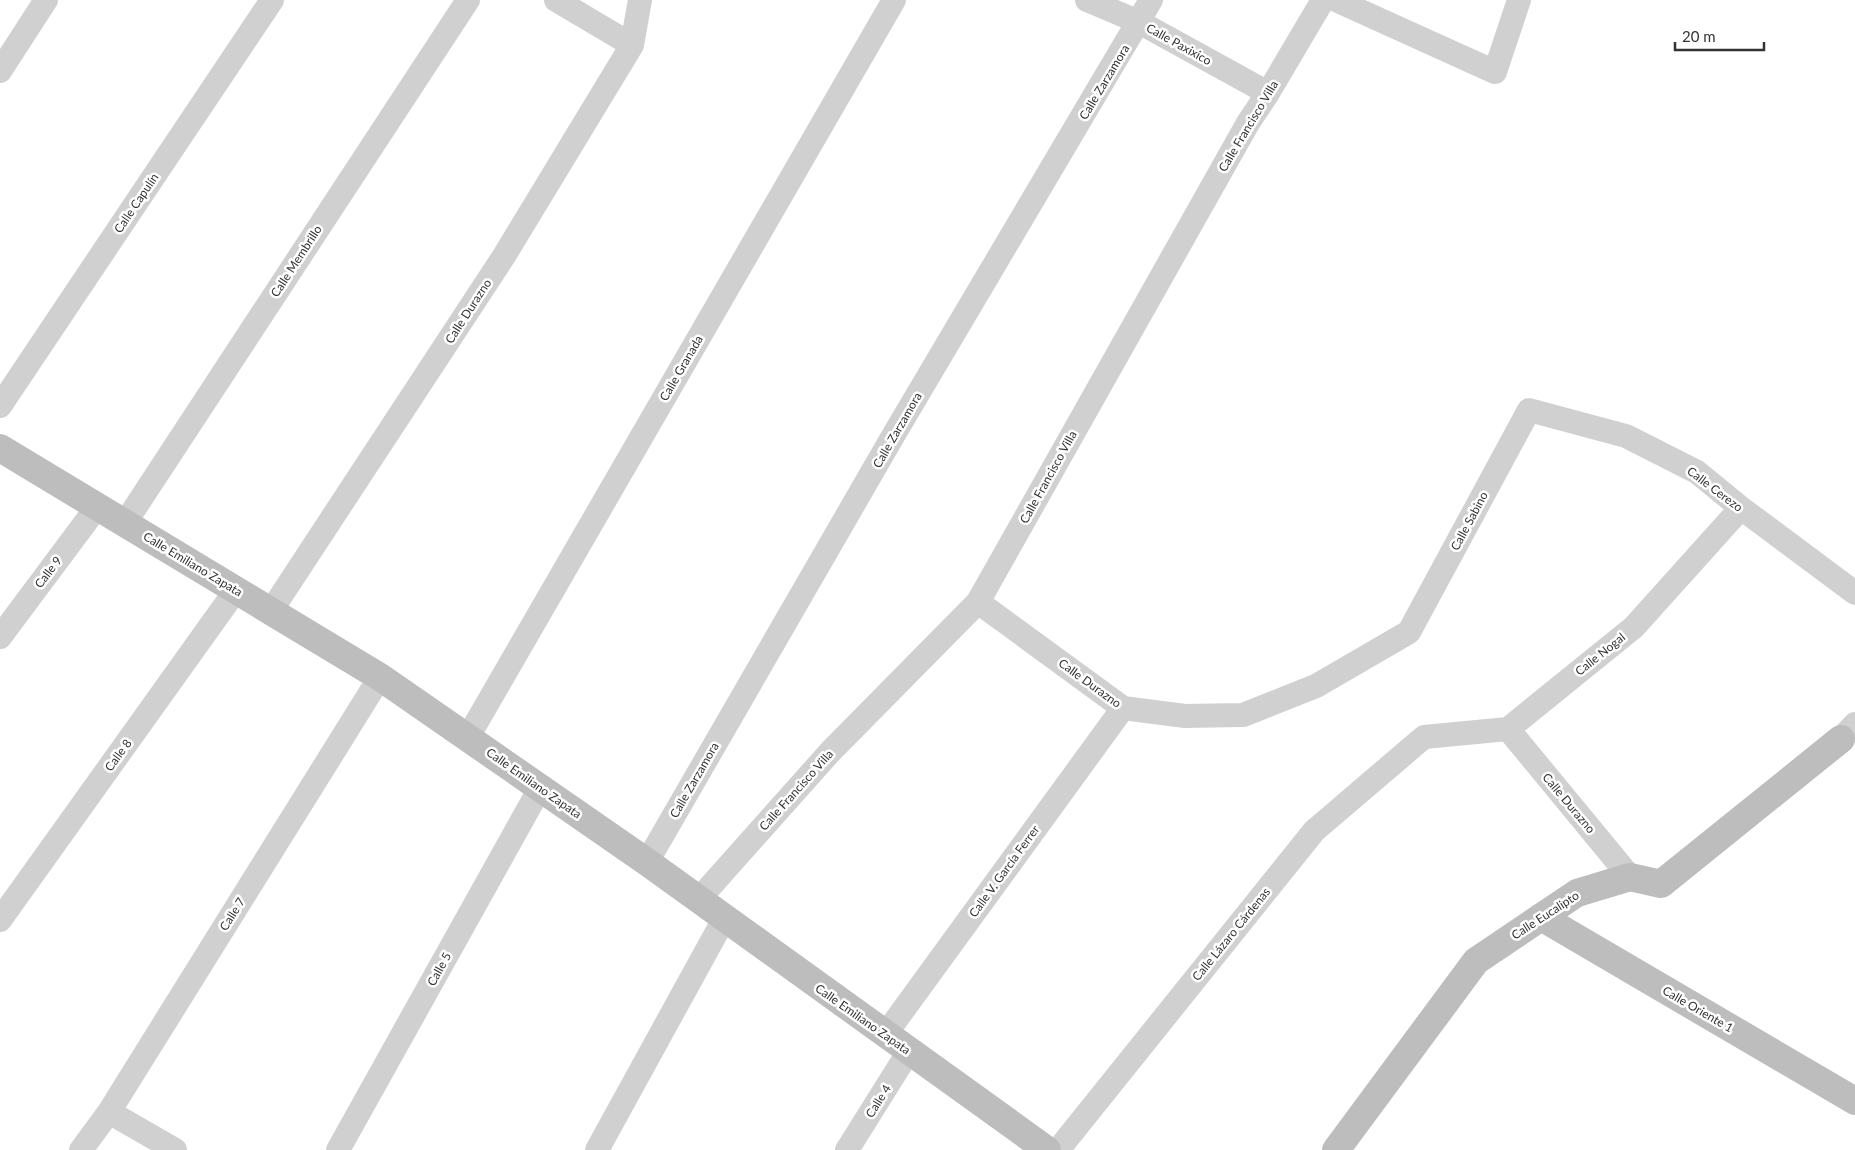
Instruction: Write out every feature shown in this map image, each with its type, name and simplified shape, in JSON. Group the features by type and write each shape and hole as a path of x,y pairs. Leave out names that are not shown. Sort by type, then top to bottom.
{"main road":[{"name":"Calle Emiliano Zapata","path":"0,448 380,677 647,862 1047,1150"},
{"name":"Calle Eucalipto","path":"1336,1150 1476,960 1577,893 1630,877 1661,884 1848,732"},
{"name":"Calle Oriente 1","path":"1541,917 1855,1101"}],"street":[{"path":"0,71 46,0"},
{"name":"Calle Capulín","path":"0,406 272,0"},
{"name":"Calle Membrillo","path":"125,523 468,0"},
{"path":"556,0 632,45"},
{"name":"Calle Durazno","path":"271,611 504,256 632,45 640,0"},
{"name":"Calle Granada","path":"468,737 894,0"},
{"name":"Calle Paxixico","path":"1087,0 1139,22 1268,93"},
{"name":"Calle Zarzamora","path":"647,862 888,445 1151,0"},
{"name":"Calle Francisco Villa","path":"698,899 830,752 978,602 1248,123 1323,0"},
{"path":"1336,0 1495,72 1519,0"},
{"name":"Calle Cerezo","path":"1529,410 1626,436 1698,472 1741,508 1855,593"},
{"name":"Calle Sabino","path":"1410,632 1529,410"},
{"name":"Calle 9","path":"0,637 97,507"},
{"name":"Calle Nogal","path":"1508,729 1634,627 1741,508"},
{"name":"Calle 8","path":"0,920 236,590"},
{"name":"Calle Durazno","path":"978,602 1123,708 1184,716 1243,715 1316,686 1410,632"},
{"name":"Calle 7","path":"81,1150 109,1112 380,677"},
{"name":"Calle V. García Ferrer","path":"885,1035 1123,708"},
{"name":"Calle Durazno","path":"1508,729 1630,877"},
{"name":"Calle Lázaro Cárdenas","path":"1058,1150 1314,831 1424,737 1508,729"},
{"name":"Calle 5","path":"338,1150 540,788"},
{"path":"597,1150 724,919"},
{"name":"Calle 4","path":"847,1150 909,1051"},
{"path":"109,1112 175,1150"}]}
